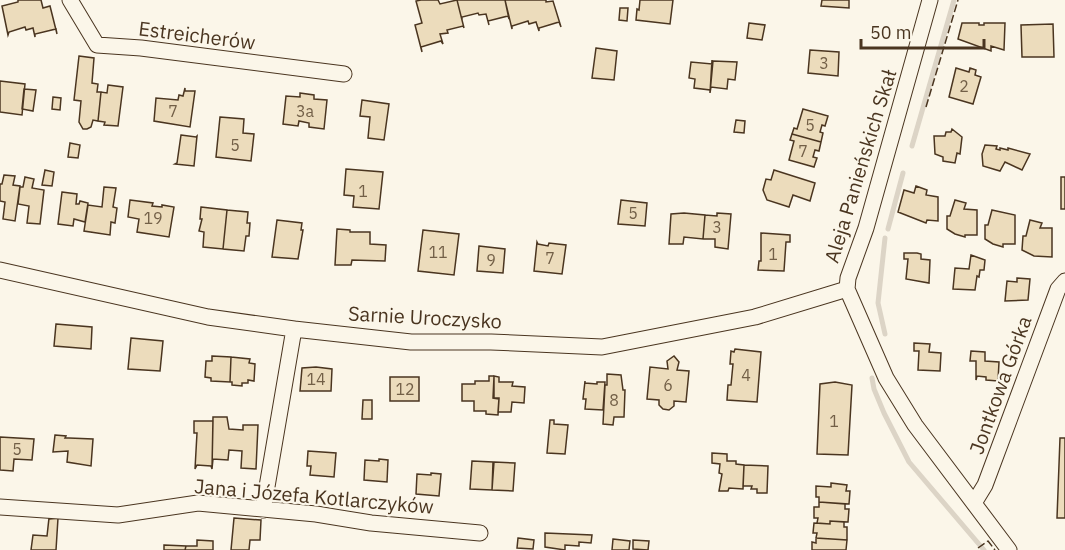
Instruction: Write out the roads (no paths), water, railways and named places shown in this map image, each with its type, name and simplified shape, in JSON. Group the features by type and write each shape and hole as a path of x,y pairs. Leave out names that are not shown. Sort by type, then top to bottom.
{"street":[{"name":"Estreicherów","path":"70,0 97,45 141,48 344,74"},
{"name":"Aleja Panieńskich Skał","path":"930,0 866,228 848,278 847,289 886,378 915,425 1009,550"},
{"name":"Sarnie Uroczysko","path":"0,270 208,317 294,329 411,342 491,342 602,347 755,317 847,289"},
{"name":"Jontkowa Górka","path":"974,504 985,485 1058,289 1065,281"},
{"path":"263,510 294,329"},
{"name":"Jana i Józefa Kotlarczyków","path":"0,507 118,515 198,503 480,533"}],"waterway":[{"path":"912,146 954,0"},
{"path":"888,229 903,173"},
{"path":"885,238 878,303 885,334"},
{"path":"872,378 884,413 909,462 984,550"}]}
